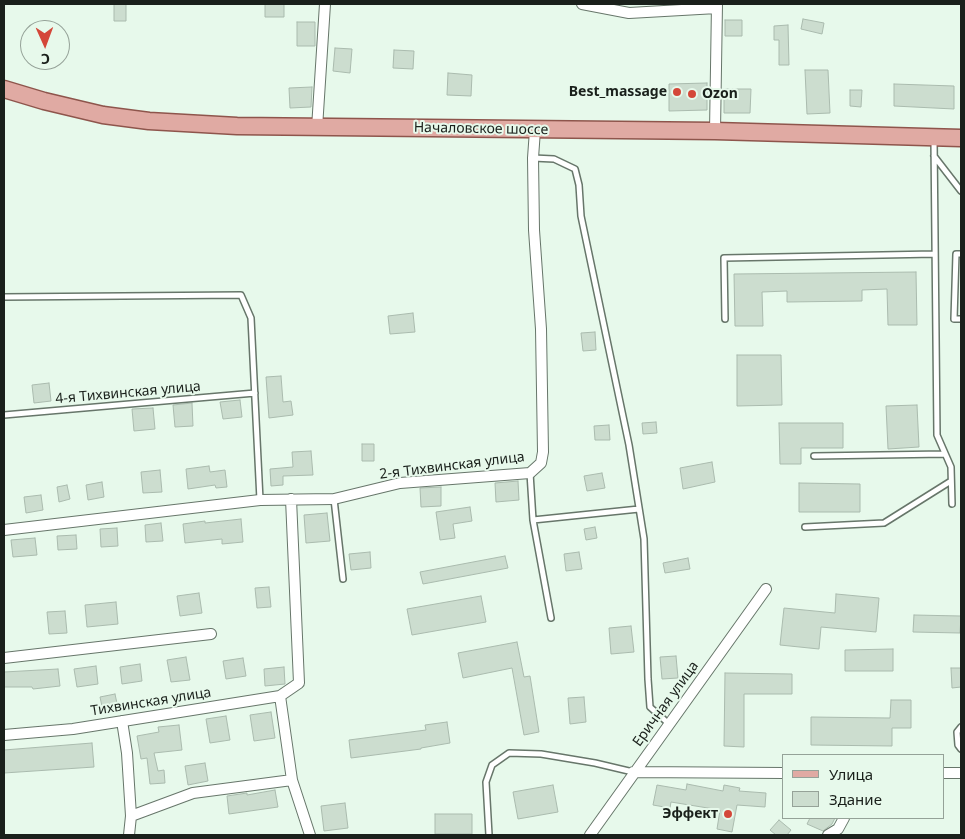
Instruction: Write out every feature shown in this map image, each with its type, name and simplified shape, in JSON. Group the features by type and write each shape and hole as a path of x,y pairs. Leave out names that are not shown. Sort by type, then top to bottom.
{"main road":[{"name":"Началовское шоссе","path":"4,89 103,115 150,121 237,126 715,131 961,138"}],"street":[{"path":"317,128 325,4"},
{"path":"582,4 629,13 717,6 715,131"},
{"name":"2-я Тихвинская улица","path":"4,530 260,500 334,499 400,483 530,473 540,463 543,452 541,329 534,230 534,130"},
{"name":"Тихвинская улица","path":"4,735 73,728 280,696 299,683 291,500"},
{"name":"Еричная улица","path":"590,835 766,590"},
{"path":"4,658 211,634"},
{"path":"280,696 292,780 310,835"},
{"path":"122,721 127,753 131,816 129,835"},
{"path":"634,772 782,773"},
{"path":"945,773 961,773"},
{"path":"131,816 193,793 292,780"},
{"path":"828,835 838,829 843,819"}],"lane":[{"path":"934,138 937,435 951,467 952,504"},
{"path":"934,156 961,191"},
{"path":"533,158 554,159 575,169 579,185 581,216 629,445 644,539 650,708 669,724"},
{"path":"725,319 724,258 935,254"},
{"path":"961,254 956,254 954,319 961,320"},
{"path":"4,297 241,295 251,318 260,500"},
{"name":"4-я Тихвинская улица","path":"4,416 255,393"},
{"path":"814,456 945,454"},
{"path":"530,473 533,520 550,618"},
{"path":"805,527 884,523 951,481"},
{"path":"334,499 343,578"},
{"path":"533,520 639,509"},
{"path":"961,727 957,732 958,745 961,749"},
{"path":"489,835 486,782 492,764 509,753 540,754 595,762 634,772"}],"building":[{"path":"114,4 126,4 126,21 114,21"},
{"path":"265,4 284,4 284,17 265,17"},
{"path":"803,19 824,23 822,34 801,29"},
{"path":"725,20 742,20 742,36 725,36"},
{"path":"297,22 315,22 315,46 297,46"},
{"path":"788,25 789,65 779,65 779,40 774,40 774,26"},
{"path":"335,48 352,49 350,73 333,71"},
{"path":"394,50 414,51 413,69 393,68"},
{"path":"805,70 828,70 830,113 807,114"},
{"path":"448,73 472,75 471,96 447,95"},
{"path":"707,83 707,110 669,111 669,84"},
{"path":"894,84 954,86 954,109 894,106"},
{"path":"312,87 311,107 290,108 289,88"},
{"path":"724,89 751,89 750,113 724,113"},
{"path":"850,90 862,90 861,107 850,106"},
{"path":"916,272 917,325 888,325 887,289 862,290 862,301 787,302 787,291 762,292 763,326 735,326 734,274"},
{"path":"413,313 415,332 390,334 388,316"},
{"path":"595,332 596,350 583,351 581,333"},
{"path":"737,355 781,355 782,405 737,406"},
{"path":"281,376 283,402 291,401 293,415 269,418 266,377"},
{"path":"49,383 51,401 34,403 32,385"},
{"path":"240,400 242,417 223,419 220,402"},
{"path":"192,403 193,426 175,427 173,405"},
{"path":"917,405 919,447 888,449 886,406"},
{"path":"153,408 155,429 134,431 132,409"},
{"path":"656,422 657,433 643,434 642,423"},
{"path":"779,423 843,423 843,448 801,448 801,464 780,464"},
{"path":"609,425 610,440 595,440 594,426"},
{"path":"362,444 374,444 374,461 362,461"},
{"path":"311,451 313,475 283,476 283,485 271,486 270,469 293,467 292,452"},
{"path":"712,462 715,482 683,489 680,468"},
{"path":"209,466 210,472 225,470 227,487 216,488 215,485 188,489 186,469"},
{"path":"160,470 162,492 143,493 141,472"},
{"path":"602,473 605,488 587,491 584,476"},
{"path":"518,481 519,500 496,502 495,483"},
{"path":"102,482 104,497 88,500 86,485"},
{"path":"799,483 860,484 860,512 799,512"},
{"path":"67,485 70,499 59,502 57,487"},
{"path":"441,487 441,506 421,507 420,488"},
{"path":"41,495 43,510 26,513 24,497"},
{"path":"470,507 472,521 453,524 455,538 440,540 436,512"},
{"path":"327,513 330,541 306,543 304,515"},
{"path":"241,519 243,542 222,544 222,539 185,543 183,524"},
{"path":"161,523 163,541 146,542 145,525"},
{"path":"595,527 597,538 586,540 584,529"},
{"path":"117,528 118,546 101,547 100,529"},
{"path":"76,535 77,549 58,550 57,536"},
{"path":"35,538 37,555 13,557 11,540"},
{"path":"370,552 371,568 351,570 349,554"},
{"path":"579,552 582,569 566,571 564,554"},
{"path":"505,556 508,568 423,584 420,572"},
{"path":"688,558 690,569 665,573 663,563"},
{"path":"269,587 271,607 257,608 255,588"},
{"path":"199,593 202,613 180,616 177,596"},
{"path":"836,594 879,598 876,632 821,627 819,649 780,645 784,608 835,613"},
{"path":"481,596 486,622 412,635 407,609"},
{"path":"116,602 118,624 87,627 85,605"},
{"path":"65,611 67,633 49,634 47,612"},
{"path":"914,615 961,616 960,633 913,632"},
{"path":"631,626 634,652 611,654 609,628"},
{"path":"517,642 524,677 530,676 539,732 524,735 512,668 463,678 458,653"},
{"path":"893,649 893,671 845,671 845,650"},
{"path":"676,656 678,678 662,679 660,657"},
{"path":"186,657 190,680 171,682 167,660"},
{"path":"243,658 246,676 226,679 223,661"},
{"path":"140,664 142,681 122,684 120,667"},
{"path":"96,666 98,684 77,687 74,669"},
{"path":"284,667 285,684 265,686 264,669"},
{"path":"951,668 961,668 961,687 952,688"},
{"path":"58,669 60,686 33,689 32,687 4,687 4,672"},
{"path":"725,673 792,674 792,694 744,694 744,747 724,746"},
{"path":"115,694 118,708 103,711 100,697"},
{"path":"584,697 586,722 570,724 568,698"},
{"path":"891,700 911,700 911,728 892,728 892,746 811,745 811,717 890,718"},
{"path":"271,712 275,738 254,741 250,715"},
{"path":"226,716 230,740 210,743 206,719"},
{"path":"447,722 450,743 421,749 351,758 349,740 426,730 425,725"},
{"path":"179,725 182,750 154,753 158,771 164,770 165,783 150,784 147,758 141,759 137,736 159,732 158,727"},
{"path":"92,743 94,767 4,773 4,750"},
{"path":"205,763 208,781 188,785 185,766"},
{"path":"687,784 723,791 724,785 740,788 739,791 766,793 765,807 737,805 732,832 717,829 720,810 671,802 670,808 653,805 657,785 686,790"},
{"path":"553,785 558,812 518,819 513,792"},
{"path":"275,790 278,807 229,814 227,796"},
{"path":"345,803 348,828 324,831 321,806"},
{"path":"435,814 472,814 472,834 435,834"},
{"path":"810,819 834,819 832,824 823,831 807,824"},
{"path":"779,820 791,830 787,835 776,835 770,830"}],"place":[{"name":"Best_massage","path":"677,92"},
{"name":"Ozon","path":"692,94"},
{"name":"Эффект","path":"728,814"}]}
